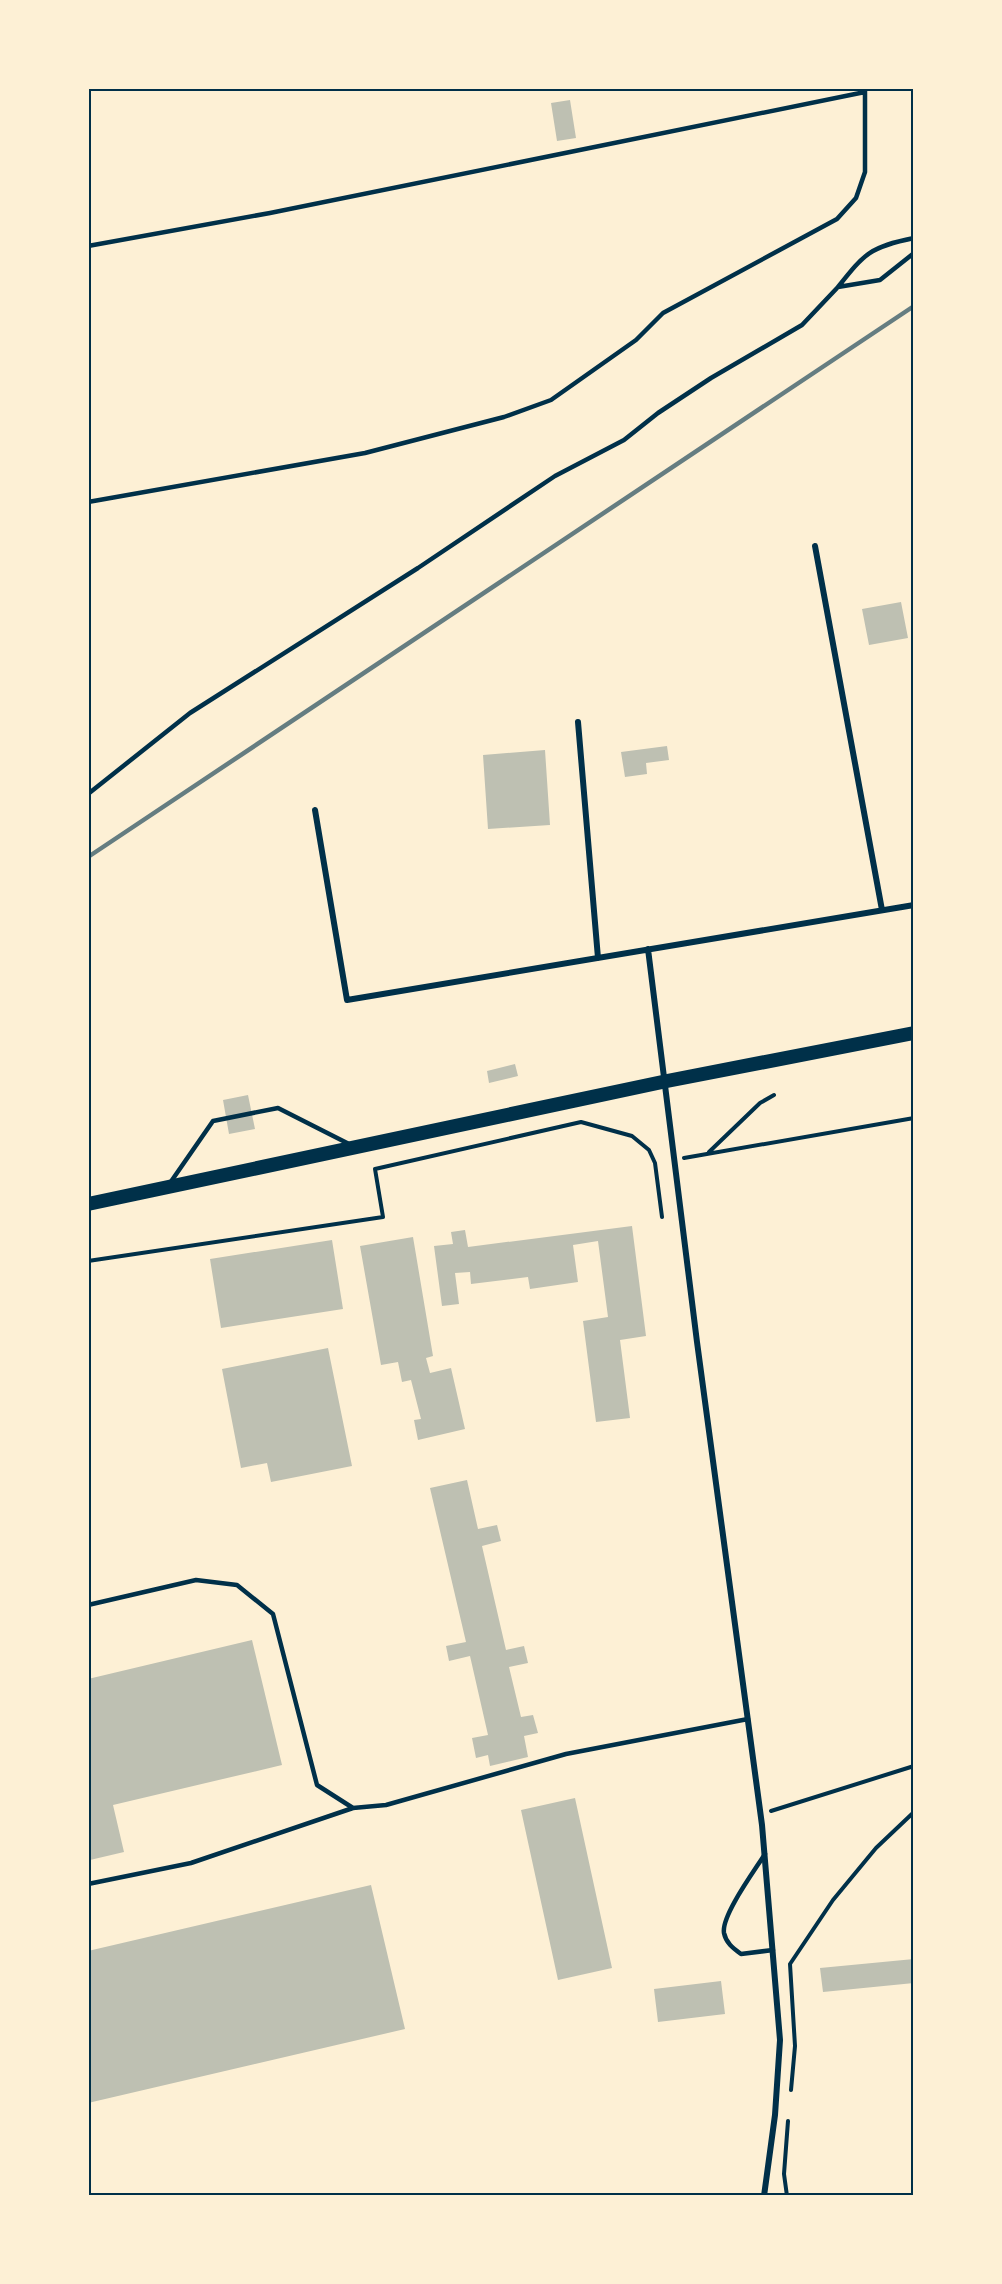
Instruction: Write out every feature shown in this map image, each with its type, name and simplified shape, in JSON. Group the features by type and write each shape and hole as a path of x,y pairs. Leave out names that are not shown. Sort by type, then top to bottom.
{"main road":[{"path":"88,1204 667,1081 914,1033"}],"street":[{"path":"815,546 882,910"},
{"path":"578,722 598,958"},
{"path":"315,810 347,1000 914,905"},
{"path":"648,949 667,1081 697,1342 749,1719 765,1853 780,2040 775,2115 764,2196"}],"lane":[{"path":"88,246 270,213 865,90 865,172 856,198 837,219 663,313 636,340 551,400 504,417 365,453 88,502"},
{"path":"88,794 190,713 418,568 555,476 624,440 658,413 711,378 802,325 838,287 862,257 888,243 914,238"},
{"path":"838,287 879,280 914,252"},
{"path":"167,1186 213,1122 219,1120 278,1108 356,1147"},
{"path":"88,1605 196,1580 237,1585 273,1614 317,1785 353,1808"},
{"path":"88,1884 191,1863 353,1808 386,1805 566,1754 749,1719"},
{"path":"765,1853 729,1914 724,1931 730,1946 741,1954 773,1950"}],"path":[{"path":"774,1095 760,1103 709,1152 914,1118"},
{"path":"88,1261 383,1217 375,1169 581,1122 632,1136 649,1150 655,1163 662,1217"},
{"path":"761,1814 914,1766"},
{"path":"790,2101 795,2046 790,1964 833,1900 876,1848 914,1812"},
{"path":"787,2196 784,2174 789,2112"}],"building":[{"path":"570,100 576,138 557,141 551,103"},
{"path":"901,602 908,638 869,645 862,609"},
{"path":"667,746 669,760 646,763 647,774 625,777 621,752"},
{"path":"545,750 550,825 488,829 483,755"},
{"path":"515,1064 518,1076 489,1083 487,1071"},
{"path":"248,1095 255,1129 229,1134 223,1100"},
{"path":"632,1226 646,1336 620,1340 630,1418 596,1422 583,1321 608,1317 598,1241 573,1245 578,1282 530,1289 528,1277 471,1284 470,1272 455,1273 459,1304 442,1306 434,1246 453,1244 451,1232 465,1230 468,1247"},
{"path":"413,1237 433,1356 426,1358 430,1373 451,1368 465,1429 418,1440 414,1420 421,1419 411,1380 402,1382 398,1362 381,1365 360,1246"},
{"path":"332,1240 343,1309 221,1328 210,1259"},
{"path":"328,1348 352,1466 271,1482 267,1463 241,1468 222,1369"},
{"path":"467,1480 478,1529 497,1525 501,1541 482,1546 506,1650 524,1646 528,1663 509,1667 521,1717 533,1715 538,1733 524,1736 528,1757 490,1766 488,1755 476,1758 472,1738 488,1735 470,1656 449,1661 446,1646 466,1642 430,1488"},
{"path":"252,1640 282,1765 113,1805 124,1852 90,1860 88,1679"},
{"path":"575,1798 612,1968 558,1980 521,1810"},
{"path":"371,1885 405,2029 88,2103 88,1951"},
{"path":"914,1959 914,1983 823,1992 820,1968"},
{"path":"721,1981 725,2014 658,2022 654,1989"}],"railway":[{"path":"88,857 914,306"}]}
